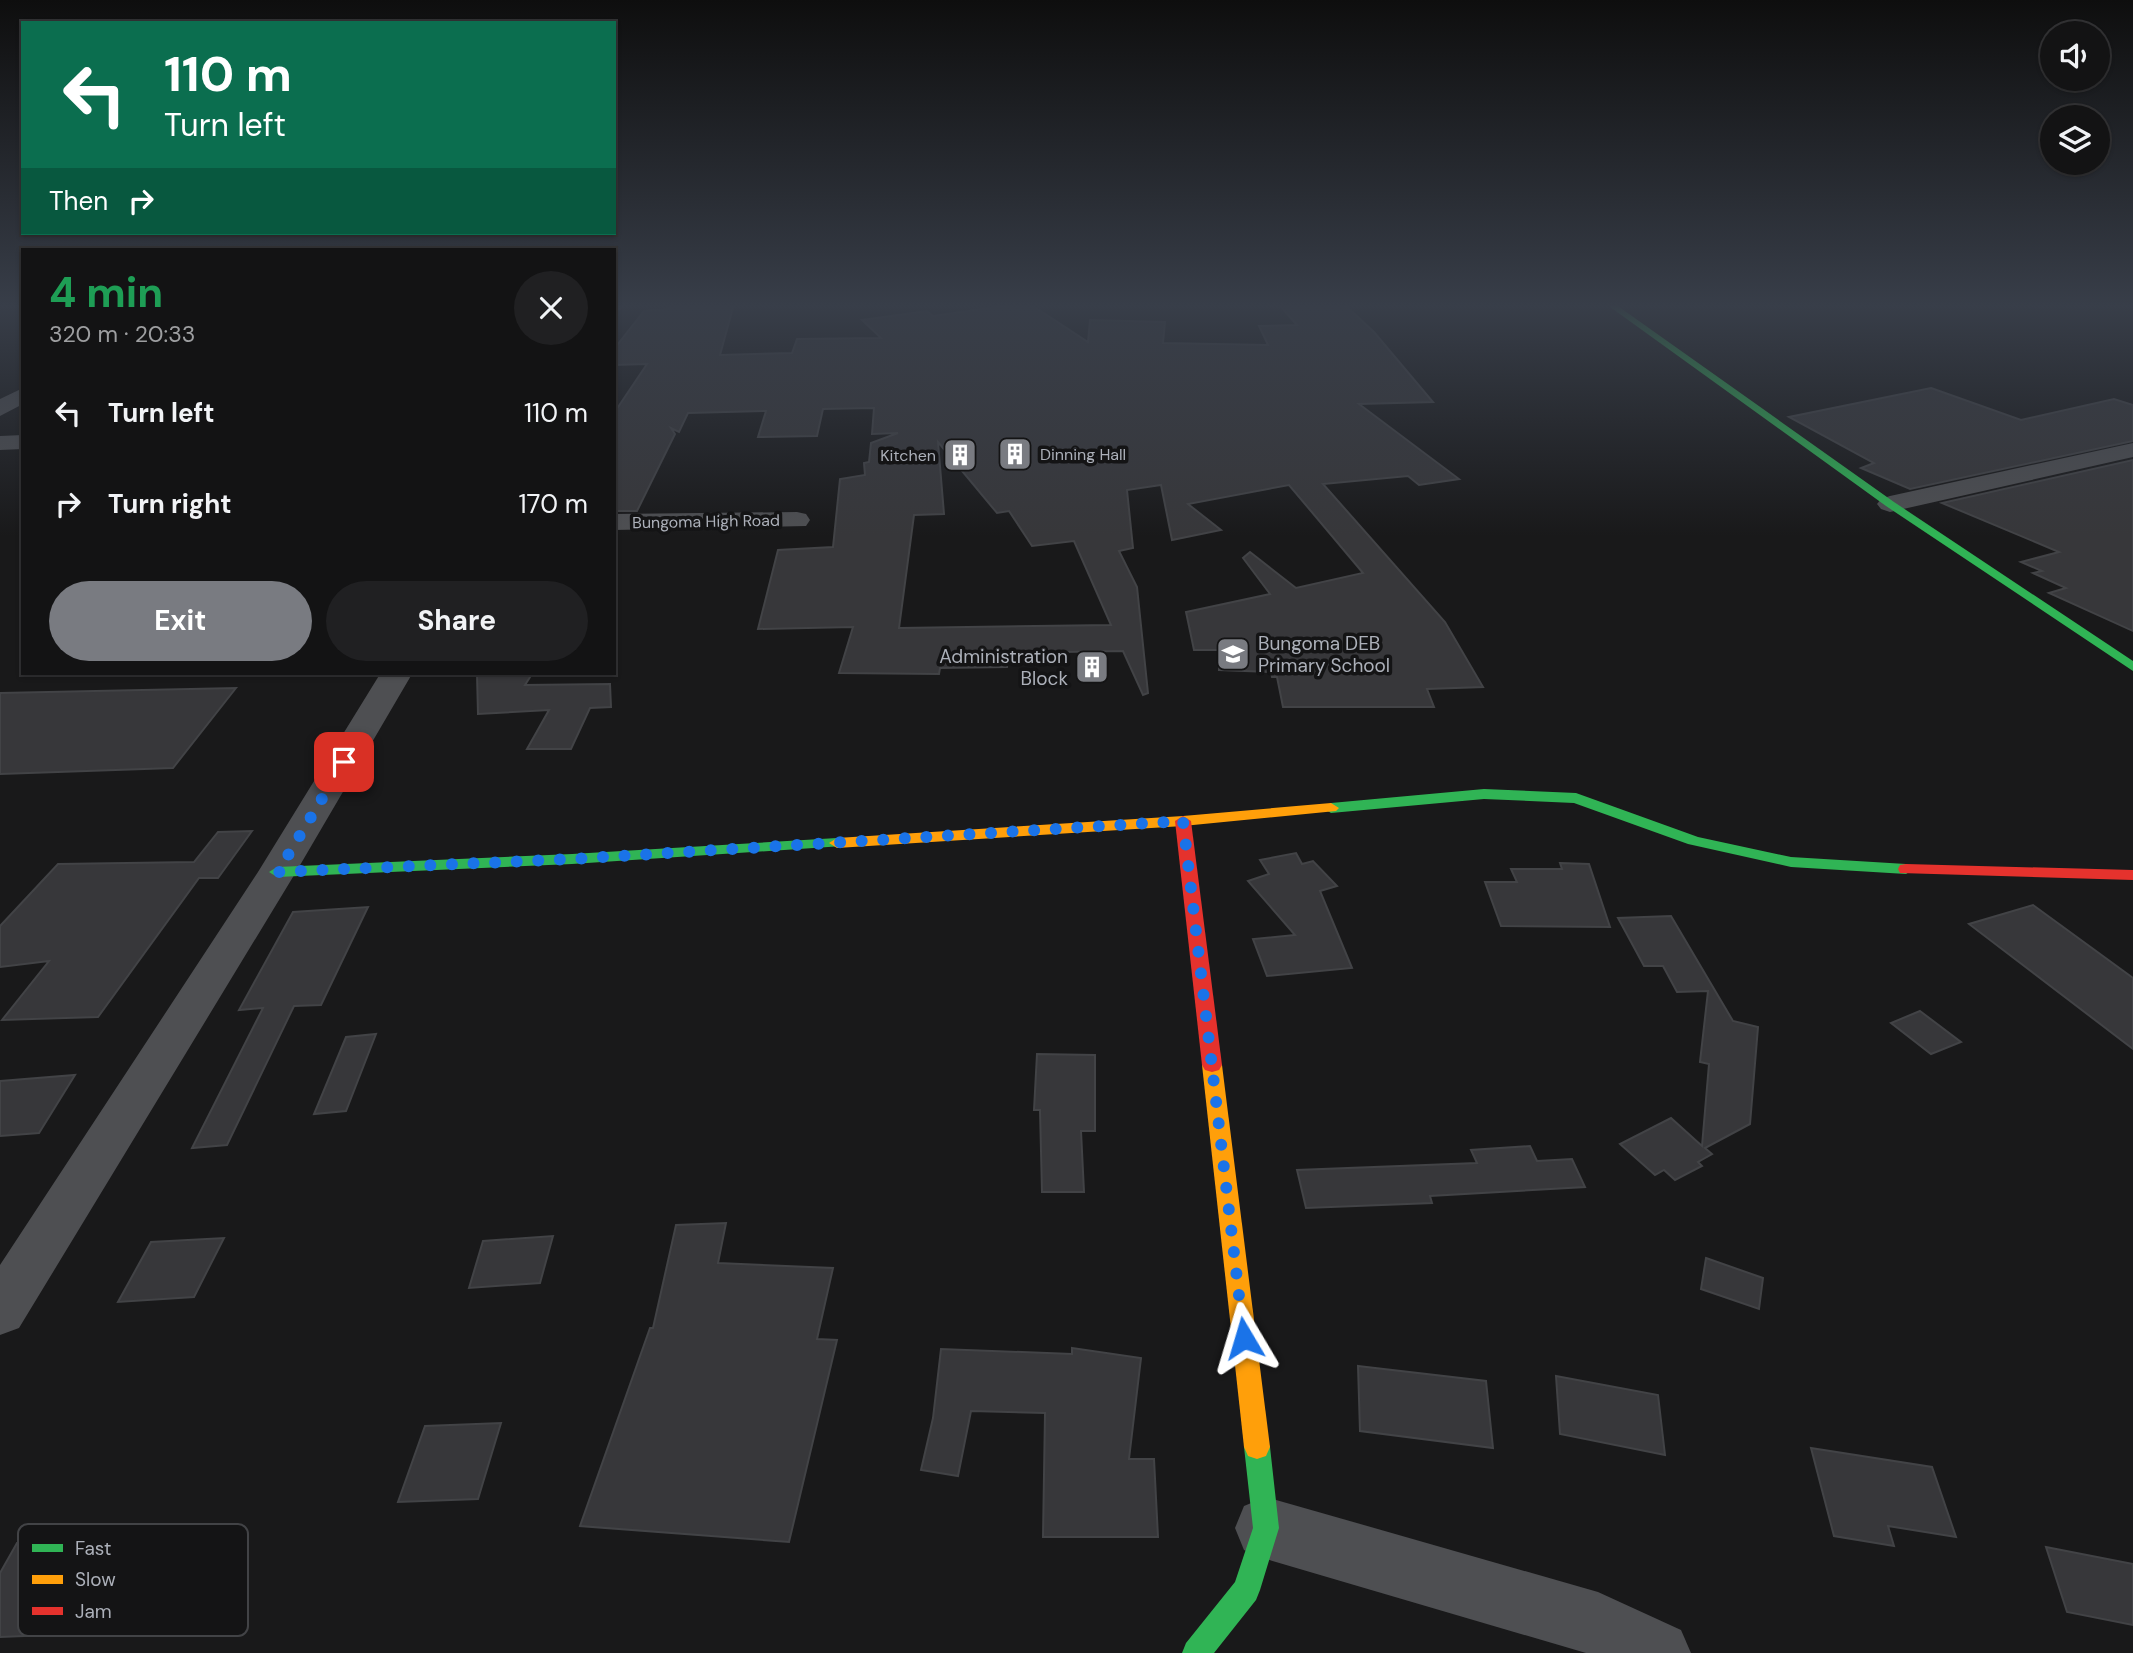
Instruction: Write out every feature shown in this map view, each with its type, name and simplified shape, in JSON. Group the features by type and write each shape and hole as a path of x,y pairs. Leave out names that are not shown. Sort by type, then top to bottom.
{"street":[{"path":"1718,381 1890,504 2133,667"},
{"path":"0,409 21,395"},
{"path":"0,443 21,442"},
{"path":"1890,504 2133,450"},
{"name":"Bungoma High Road","path":"616,523 797,520"},
{"path":"0,1311 278,872 395,675"},
{"path":"278,872 572,859 1183,821 1484,794 1576,798 1694,841 1791,862 1949,872 2133,875"},
{"path":"1183,821 1266,1528 1247,1590 1196,1653"},
{"path":"1266,1528 1598,1624 1658,1653"}],"building":[{"path":"635,381 1415,381 1433,402 1359,404 1459,479 1419,485 1408,476 1323,484 1445,622 1483,687 1427,689 1434,707 1283,707 1277,677 1272,677 1271,672 1219,670 1220,650 1194,650 1186,612 1270,594 1243,558 1250,552 1296,588 1363,573 1289,485 1188,504 1221,530 1172,540 1161,485 1127,490 1133,548 1119,551 1137,587 1148,693 1143,695 1123,651 1008,653 1007,667 940,668 939,674 839,673 853,627 758,629 778,550 833,547 840,479 865,475 864,463 869,462 871,443 898,433 872,434 874,408 823,409 817,436 758,437 766,411 688,413 679,432 671,428 675,434 637,511 616,511 616,410","holes":["938,442 997,513 1009,511 1032,546 1074,541 1111,625 899,628 914,515 944,514"]},
{"path":"1931,388 2021,420 2114,399 2133,405 2133,441 1910,489 1861,468 1874,463 1789,417"},
{"path":"2133,460 2133,631 2049,593 2066,588 2033,573 2042,571 2021,562 2059,552 1942,503"},
{"path":"477,675 531,675 525,685 610,684 611,707 590,708 571,749 527,749 549,710 478,714"},
{"path":"236,688 173,768 0,774 0,693"},
{"path":"252,831 218,878 199,878 98,1017 2,1020 49,961 0,967 0,926 58,864 194,862 218,832"},
{"path":"1296,853 1302,864 1313,861 1337,886 1320,891 1352,968 1267,976 1253,939 1295,935 1248,881 1269,874 1260,860"},
{"path":"1560,863 1589,864 1610,927 1501,926 1485,882 1517,882 1511,869 1562,869"},
{"path":"2033,905 2133,978 2133,1049 1969,924"},
{"path":"368,907 321,1005 294,1006 227,1145 192,1148 263,1008 239,1010 293,912"},
{"path":"1671,916 1733,1021 1758,1027 1750,1124 1705,1148 1712,1154 1698,1162 1702,1166 1675,1180 1664,1170 1655,1175 1620,1144 1671,1118 1702,1146 1709,1064 1700,1062 1708,991 1677,992 1663,966 1644,966 1618,918"},
{"path":"1920,1011 1961,1042 1931,1054 1891,1023"},
{"path":"376,1034 346,1111 314,1114 346,1037"},
{"path":"1037,1054 1095,1055 1095,1131 1081,1131 1084,1192 1042,1192 1040,1110 1034,1110"},
{"path":"75,1075 39,1133 0,1136 0,1081"},
{"path":"1530,1146 1537,1161 1572,1159 1585,1187 1430,1196 1432,1203 1306,1208 1297,1170 1477,1163 1471,1150"},
{"path":"726,1223 718,1263 833,1268 817,1339 837,1340 789,1542 580,1526 650,1328 653,1328 676,1225"},
{"path":"553,1236 540,1283 469,1288 483,1241"},
{"path":"224,1238 194,1297 118,1302 151,1242"},
{"path":"1706,1258 1763,1278 1759,1309 1701,1289"},
{"path":"1072,1348 1141,1358 1129,1459 1154,1459 1158,1537 1043,1537 1045,1413 971,1411 958,1476 921,1470 933,1418 941,1349 1072,1354"},
{"path":"1358,1366 1486,1381 1493,1448 1360,1431"},
{"path":"1556,1376 1658,1395 1665,1455 1560,1434"},
{"path":"501,1423 478,1499 398,1502 425,1426"},
{"path":"1811,1448 1932,1467 1956,1537 1888,1526 1894,1546 1834,1536"},
{"path":"17,1543 18,1636 24,1636 0,1637 0,1573"},
{"path":"2046,1547 2133,1564 2133,1625 2067,1612"}],"traffic: fast":[{"path":"1718,381 1890,504 2133,667"},
{"path":"1331,808 1484,794 1576,798 1694,841 1791,862 1906,869"},
{"path":"277,872 572,859 837,843"},
{"path":"1196,1653 1246,1590 1266,1528 1257,1447"}],"traffic: slow":[{"path":"837,843 1183,821 1331,808"},
{"path":"1212,1065 1257,1447"}],"traffic: jam":[{"path":"1183,821 1212,1065"},
{"path":"1906,869 2133,875"}],"place":[{"name":"Dinning Hall","path":"1015,454"},
{"name":"Kitchen","path":"960,455"},
{"name":"Bungoma DEB Primary School","path":"1233,654"},
{"name":"Administration Block","path":"1092,667"}],"route":[{"path":"344,762 278,872 572,859 1183,821 1244,1338"}]}
